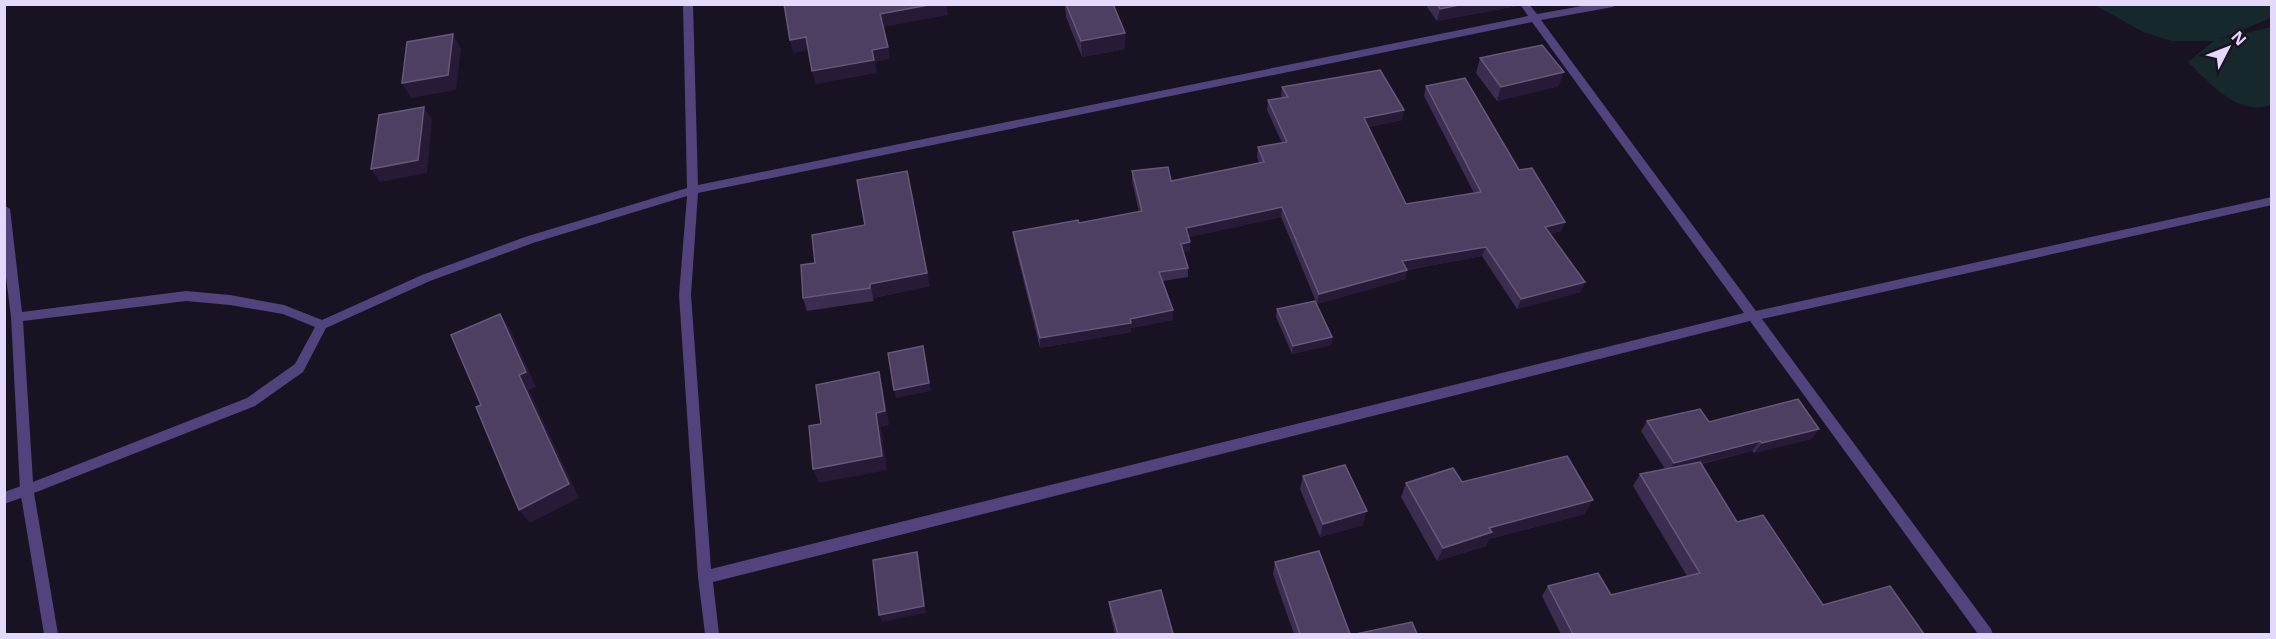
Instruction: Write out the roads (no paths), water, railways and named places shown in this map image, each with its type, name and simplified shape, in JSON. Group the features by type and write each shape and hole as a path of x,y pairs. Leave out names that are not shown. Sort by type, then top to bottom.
{"street":[{"path":"688,4 693,190 685,295 705,577 712,634"},
{"path":"1524,4 1986,634"},
{"path":"4,498 251,402 300,368 322,325 426,278 519,244 693,190 1534,18 1613,4"},
{"path":"705,577 1753,316 2271,201"},
{"path":"4,209 17,317 27,490 51,634"},
{"path":"17,317 186,296 230,300 284,310 322,325"}]}
